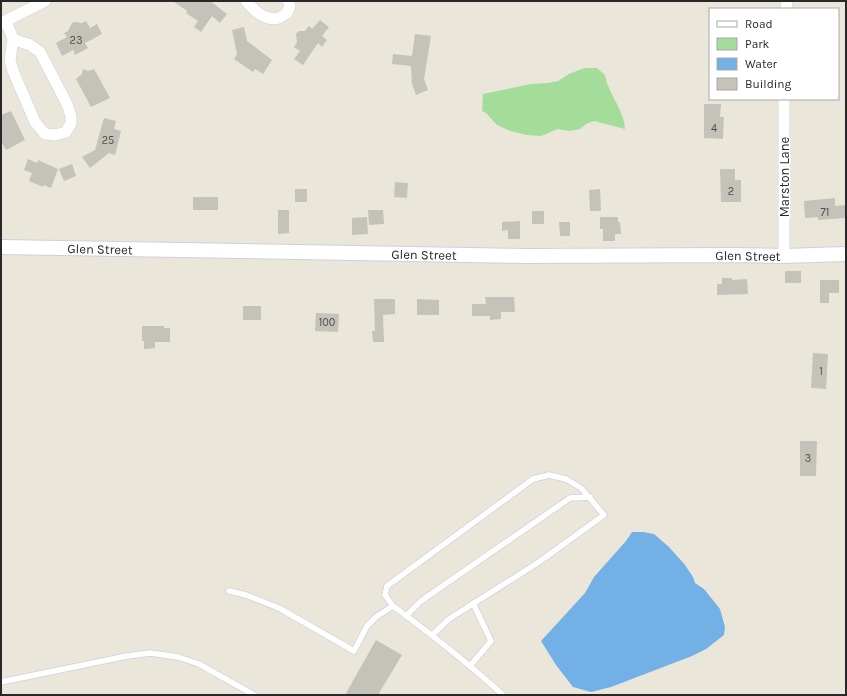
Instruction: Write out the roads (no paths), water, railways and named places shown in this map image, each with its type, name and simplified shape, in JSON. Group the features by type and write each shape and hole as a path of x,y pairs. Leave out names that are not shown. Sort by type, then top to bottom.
{"street":[{"path":"13,39 30,45 40,52 67,104 71,116 71,123 66,132 55,135 45,134 35,122 13,72 10,60 13,39 3,22 45,1"},
{"path":"248,2 256,13 268,17 278,18 287,13 290,6 288,1"},
{"name":"Marston Lane","path":"784,100 784,256"},
{"name":"Glen Street","path":"1,247 529,256 784,256 846,254"}],"lane":[{"path":"432,635 449,619 539,562 604,514 581,488 566,480 549,475 533,479 387,586 385,595 393,606 432,635 503,695"},
{"path":"406,616 421,601 570,498 590,497"},
{"path":"229,591 246,595 279,608 354,651 367,626 376,617 393,606"},
{"path":"470,666 491,641 474,604"},
{"path":"1,682 127,656 150,653 178,657 199,664 254,695"}],"water":[{"path":"632,532 654,534 669,547 685,565 695,583 704,589 720,609 725,627 724,635 706,649 692,656 611,687 591,692 573,687 556,665 541,641 585,593 594,577 626,541"}]}
